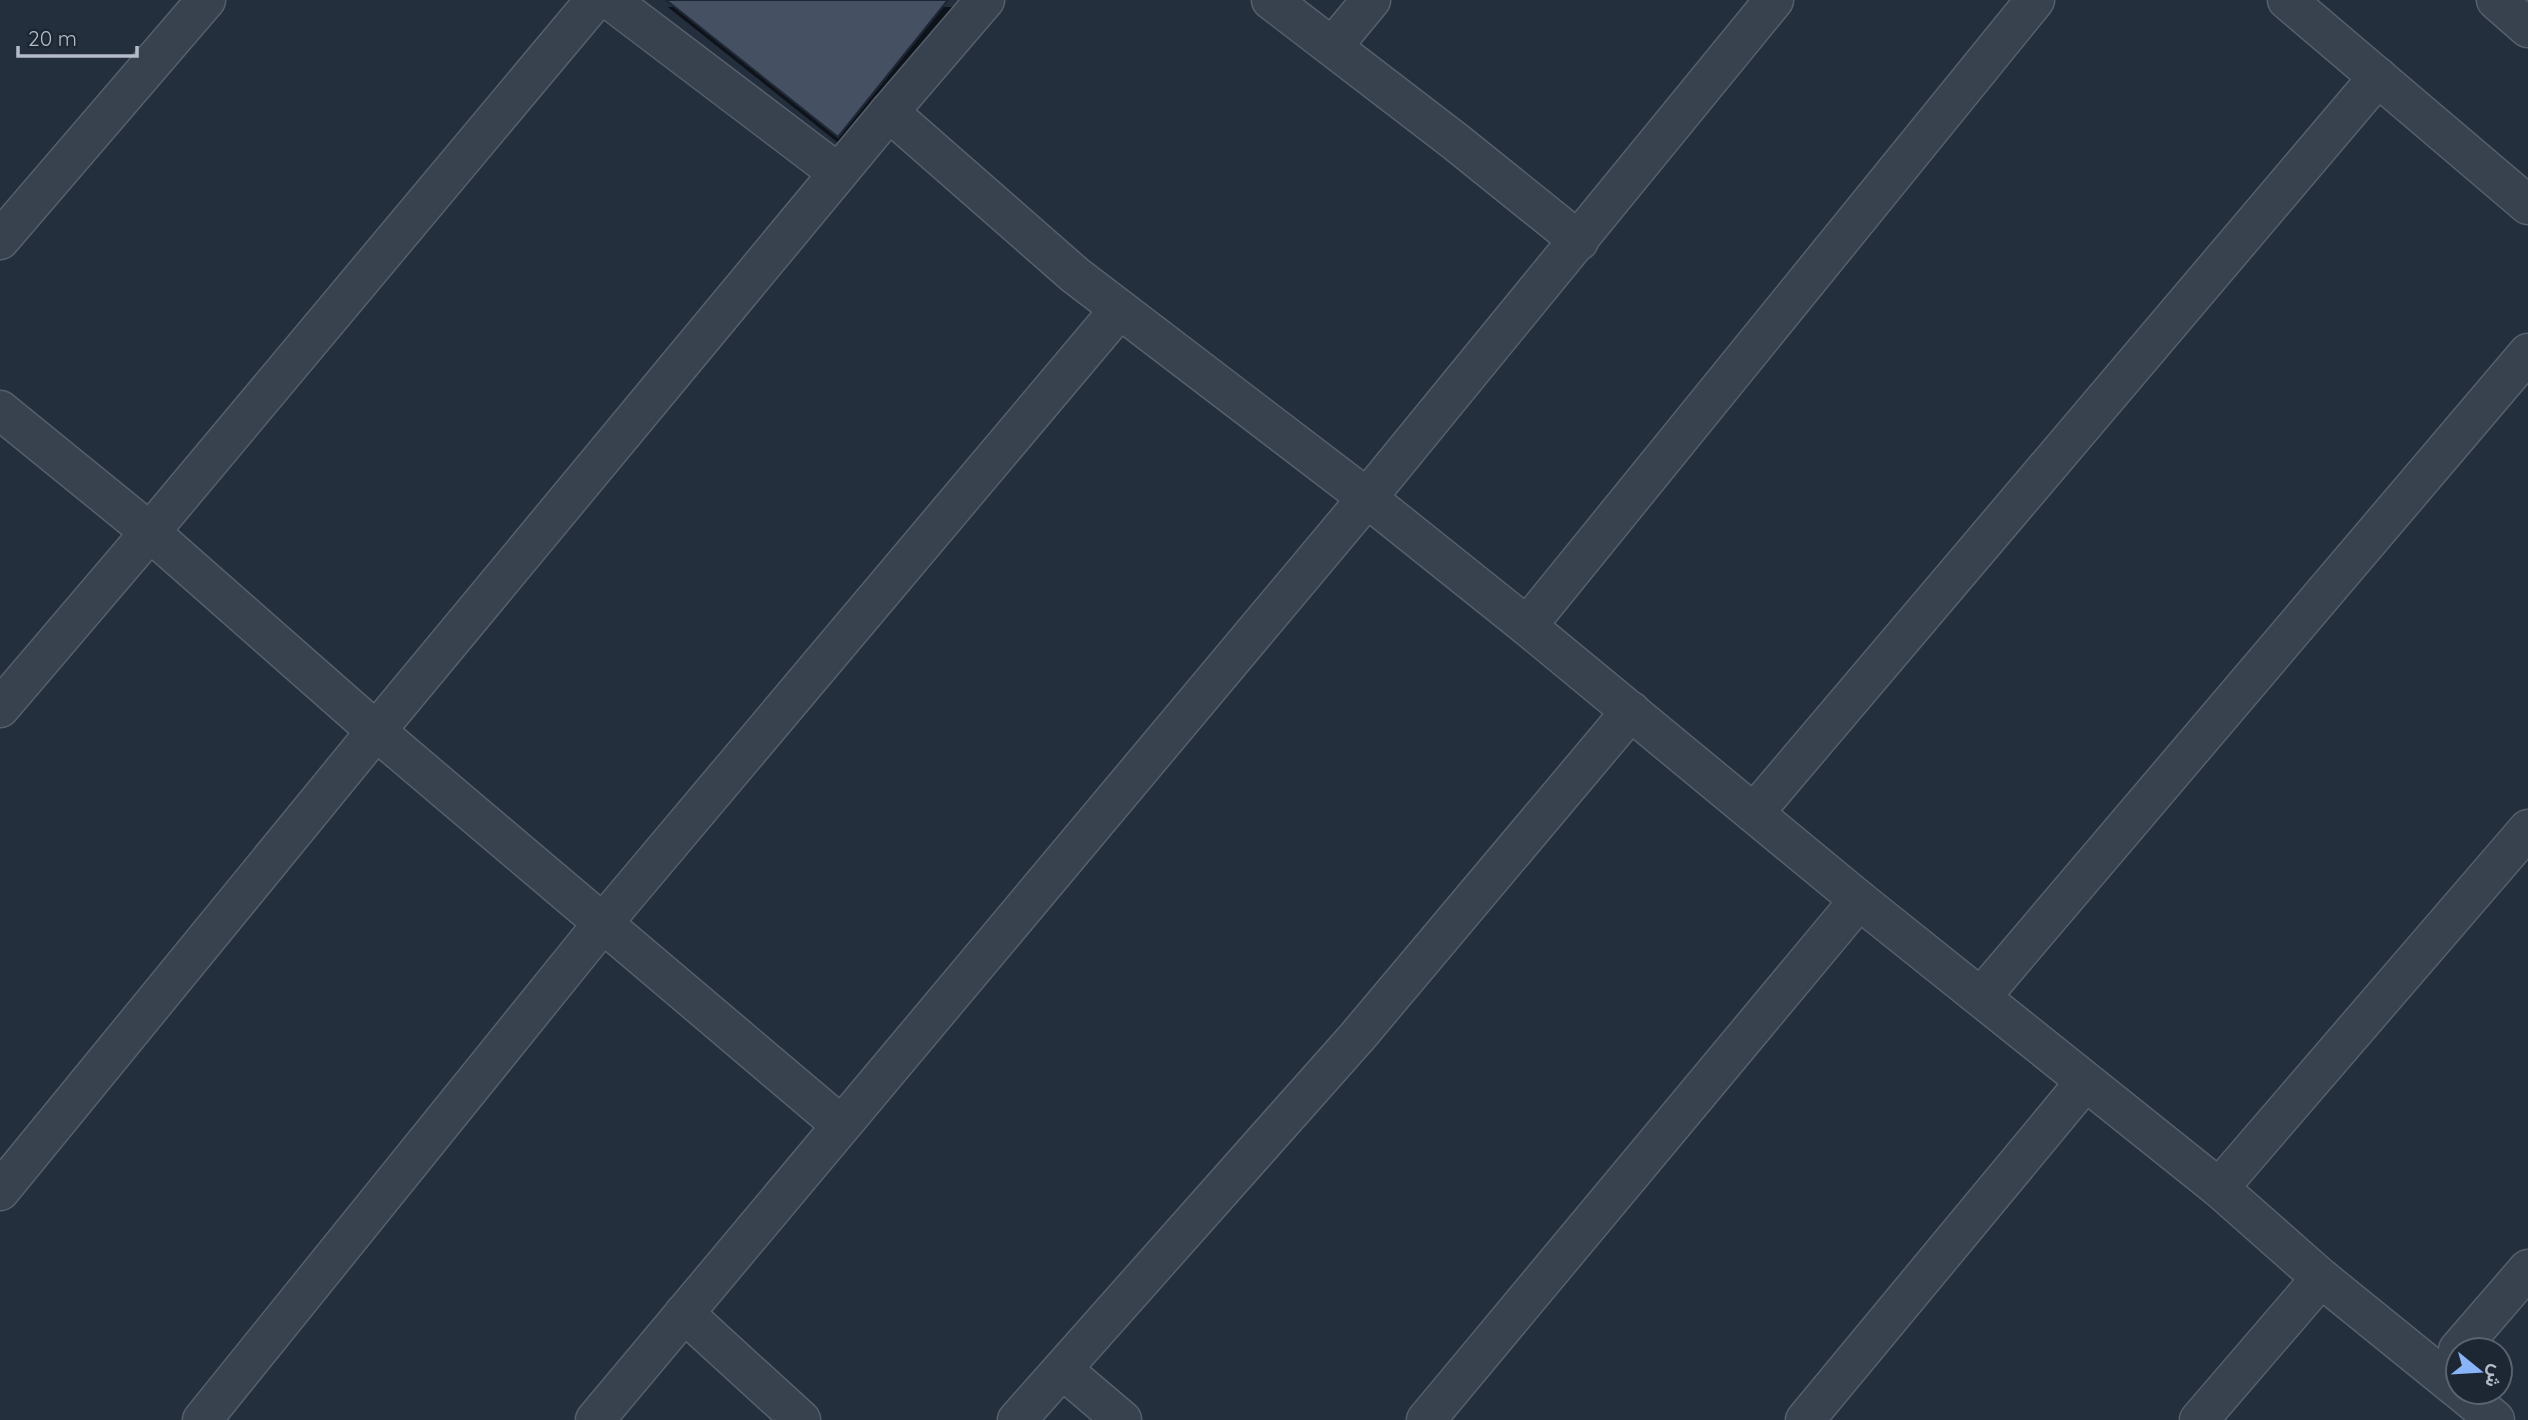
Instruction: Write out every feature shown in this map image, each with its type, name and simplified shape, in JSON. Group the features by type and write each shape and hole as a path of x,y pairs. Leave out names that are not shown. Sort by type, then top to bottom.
{"street":[{"path":"0,240 206,0"},
{"path":"0,708 595,0"},
{"path":"610,0 838,173"},
{"path":"0,1191 376,731 838,173 985,0"},
{"path":"1271,0 1334,46 1578,241"},
{"path":"1334,46 1371,0"},
{"path":"594,1420 1367,498 1774,0"},
{"path":"1527,626 2035,0"},
{"path":"2287,0 2528,205"},
{"path":"2496,0 2528,28"},
{"path":"1754,813 2378,77"},
{"path":"889,112 1075,275 1367,498 1527,626 1859,900 2219,1188 2321,1278 2444,1363"},
{"path":"202,1420 603,923 1119,310"},
{"path":"1981,997 2528,353"},
{"path":"0,410 150,532 376,731 841,1125"},
{"path":"1017,1420 1357,1037 1631,712"},
{"path":"2219,1188 2528,829"},
{"path":"1426,1420 1859,900"},
{"path":"1805,1420 2085,1082"},
{"path":"2480,1336 2528,1269"},
{"path":"2199,1420 2321,1278"},
{"path":"684,1313 801,1420"},
{"path":"1063,1370 1122,1420"},
{"path":"2484,1406 2496,1420"}],"building":[{"path":"666,0 948,0 838,137"}]}
